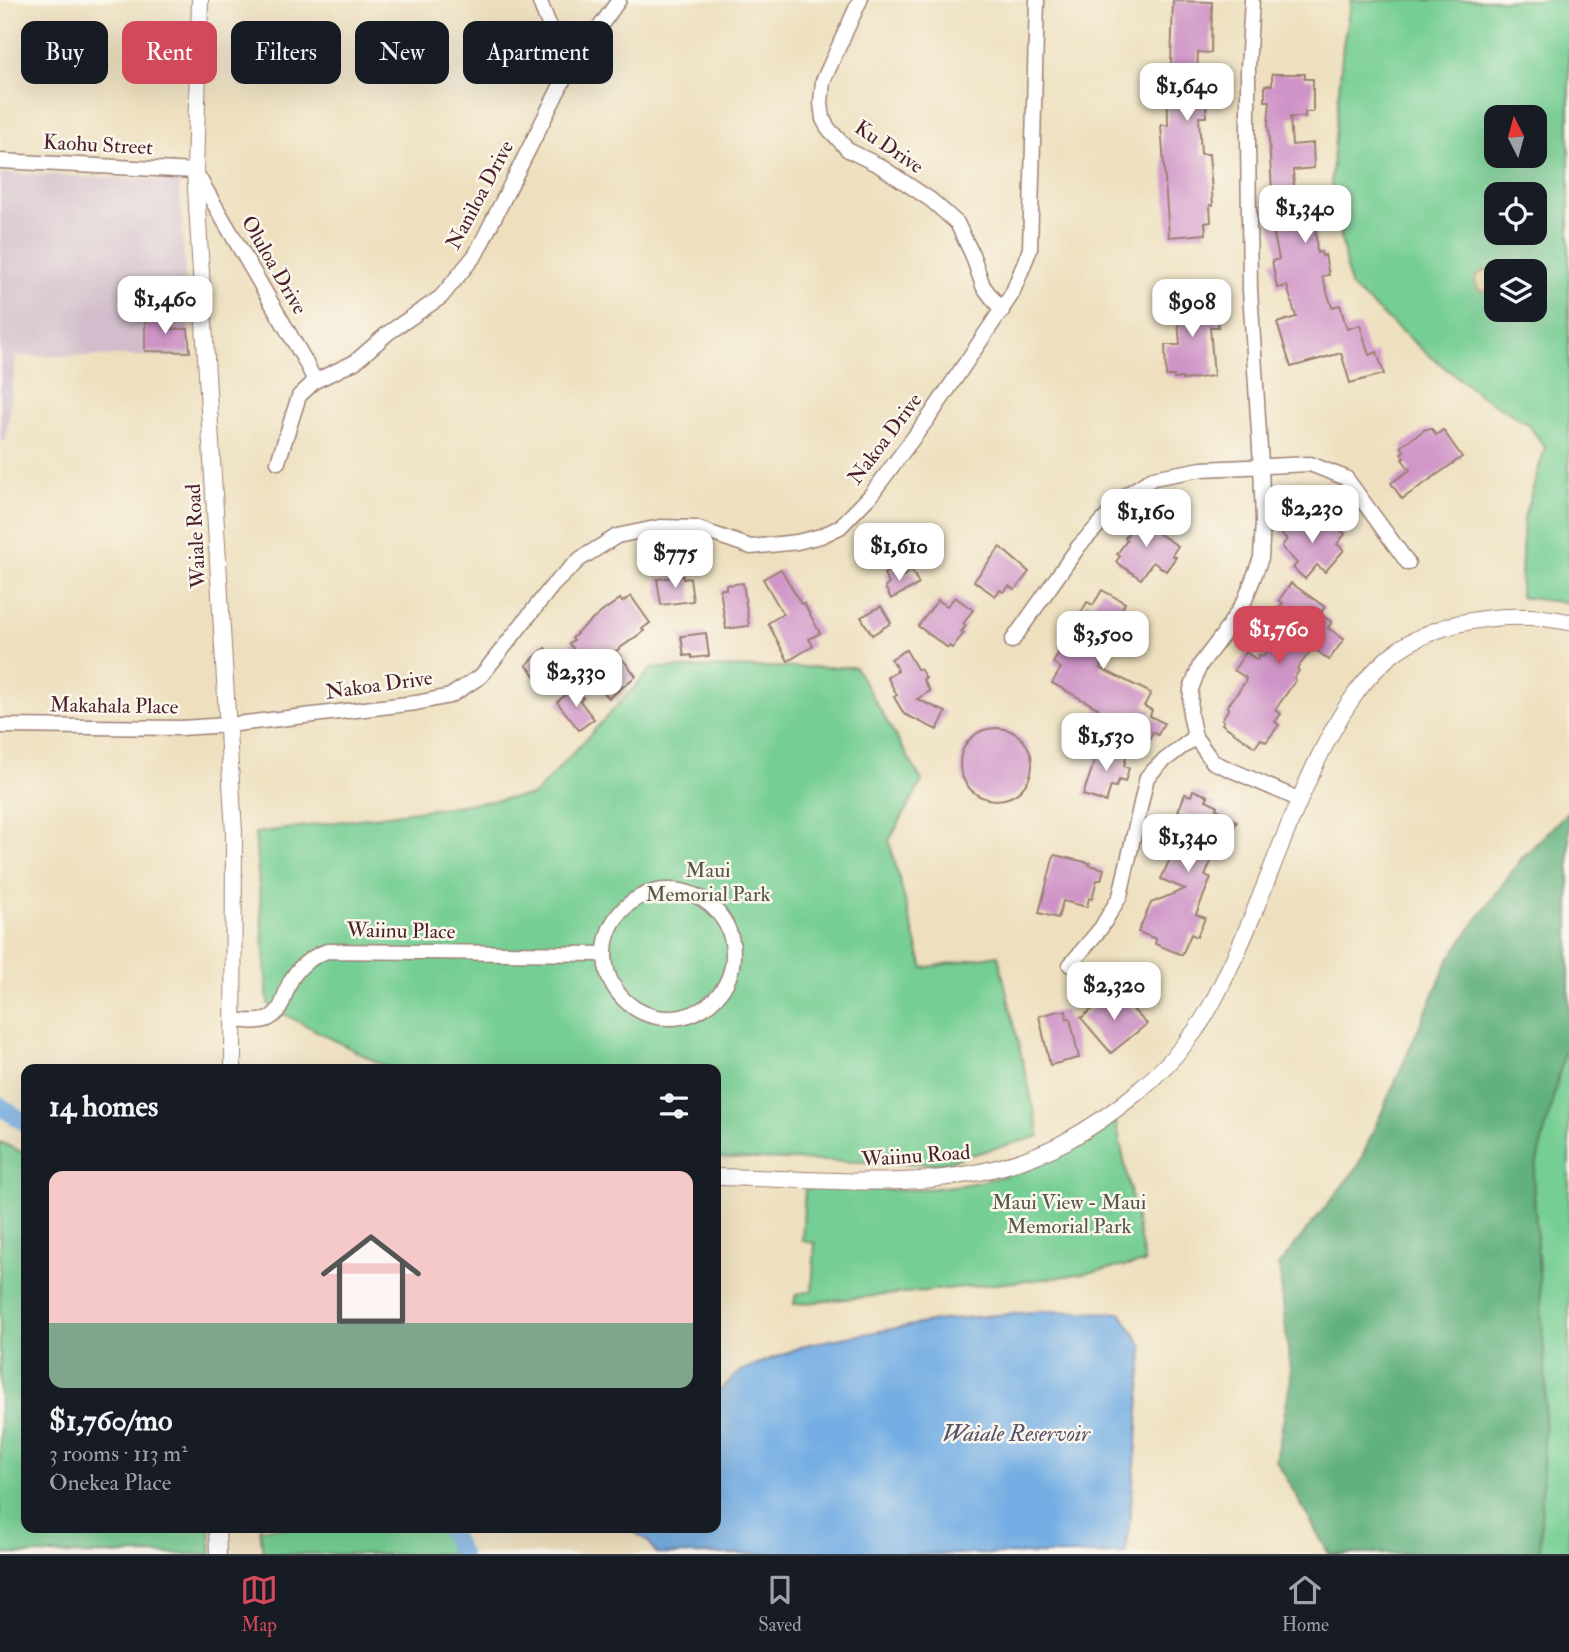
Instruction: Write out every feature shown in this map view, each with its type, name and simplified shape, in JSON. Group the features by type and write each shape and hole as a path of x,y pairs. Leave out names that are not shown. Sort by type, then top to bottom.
{"street":[{"name":"Waiale Road","path":"200,0 195,171 234,833 233,1064"},
{"path":"539,0 548,21"},
{"name":"Naniloa Drive","path":"604,21 619,0"},
{"name":"Ku Drive","path":"860,0 823,81 823,119 848,150 880,166 957,223 983,286 1002,311"},
{"name":"Nakoa Drive","path":"228,725 416,703 450,696 481,676 553,585 580,559 617,536 660,527 696,528 751,547 797,542 821,536 840,527 870,496 1002,311 1012,294 1030,249 1037,0"},
{"path":"1252,0 1248,68 1250,290 1261,465 1261,558 1245,600 1199,665 1191,689 1190,714 1195,737 1213,762 1298,799"},
{"name":"Naniloa Drive","path":"278,462 299,396 315,381 355,362 388,333 441,298 476,254 561,84"},
{"name":"Kaohu Street","path":"0,161 195,171"},
{"name":"Oluloa Drive","path":"195,171 315,381"},
{"path":"1012,641 1079,546 1128,494 1153,478 1202,469 1310,464 1346,478 1408,563"},
{"name":"Waiinu Road","path":"721,1177 875,1182 972,1175 1026,1160 1066,1142 1108,1115 1146,1085 1195,1031 1221,986 1251,919 1298,799 1336,723 1367,678 1391,655 1422,636 1460,622 1512,615 1569,622"},
{"name":"Makahala Place","path":"0,726 181,728 228,725"},
{"path":"1070,965 1101,928 1120,896 1147,778 1162,762 1195,737"},
{"path":"669,888 694,894 715,908 729,929 734,954 729,979 715,1000 694,1014 668,1019 643,1014 622,1000 608,978 603,954 608,929 622,907 644,894 669,888"},
{"name":"Waiinu Place","path":"234,1020 259,1021 270,1018 282,1007 289,983 298,970 310,957 327,951 603,954"},
{"path":"217,1533 218,1554"}],"shaded area":[{"path":"0,173 179,181 190,356 16,356 6,441 0,441"}],"green space":[{"path":"1351,0 1569,0 1569,603 1520,597 1524,518 1545,448 1528,424 1480,395 1425,352 1350,286 1331,184 1343,45"},
{"name":"Maui Memorial Park","path":"855,667 922,781 889,841 923,968 998,955 1040,1136 938,1164 721,1158 721,1064 380,1064 268,1004 255,833 534,795 652,668"},
{"path":"1569,811 1569,1044 1533,1178 1546,1382 1540,1554 1329,1554 1276,1460 1291,1379 1279,1265 1358,1166 1450,957 1522,858"},
{"path":"1569,870 1569,1554 1511,1554 1517,1273"},
{"name":"Maui View - Maui Memorial Park","path":"1116,1122 1145,1263 1054,1278 794,1304 796,1294 812,1291 815,1243 802,1241 805,1188 902,1190 975,1183 1029,1167"},
{"path":"0,1142 21,1152 21,1533 210,1533 212,1554 0,1554"},
{"path":"261,1533 448,1533 457,1554 263,1554"}],"sand":[{"path":"1484,271 1484,291 1478,289 1475,281 1478,274"}],"water":[{"name":"Waiale Reservoir","path":"1044,1311 1121,1313 1143,1347 1126,1554 657,1554 649,1542 636,1533 721,1533 721,1389 740,1371 809,1344 941,1320"}],"building":[{"path":"1173,1 1212,2 1211,53 1198,52 1197,80 1201,80 1201,95 1207,95 1206,117 1199,117 1201,154 1209,154 1213,205 1210,205 1211,222 1205,223 1206,234 1169,237 1161,125 1168,125 1167,66 1171,66"},
{"path":"1272,74 1305,74 1305,79 1313,79 1313,112 1305,112 1305,117 1290,117 1292,145 1313,143 1314,168 1293,170 1295,198 1302,198 1302,206 1314,205 1317,253 1325,255 1329,275 1322,276 1332,307 1340,305 1347,329 1360,325 1369,355 1377,352 1384,374 1350,383 1341,353 1291,367 1277,323 1296,317 1287,286 1277,288 1272,261 1279,259 1271,230 1269,208 1273,207 1268,124 1270,101 1265,101 1265,85 1272,85"},
{"path":"1205,293 1206,307 1216,306 1218,327 1210,327 1214,376 1182,380 1166,376 1165,345 1180,345 1176,295"},
{"path":"145,316 172,316 172,329 188,329 190,352 145,351"},
{"path":"1426,429 1432,429 1436,435 1443,430 1462,457 1402,499 1391,483 1410,470 1402,459 1404,458 1401,453 1404,451 1401,446"},
{"path":"1305,514 1320,527 1327,518 1345,534 1337,544 1344,550 1325,572 1317,565 1305,579 1293,568 1297,563 1283,549 1287,539 1280,533 1291,520 1296,524"},
{"path":"1144,516 1161,528 1158,533 1178,546 1172,555 1176,557 1166,571 1153,562 1141,579 1116,562 1120,556 1117,554 1127,540 1125,538 1134,524 1137,526"},
{"path":"1000,547 1029,572 1015,590 1009,586 995,596 974,581"},
{"path":"896,567 902,577 912,571 919,584 891,599 885,587 889,584 884,574"},
{"path":"781,569 820,633 809,639 813,646 788,661 768,623 783,614 763,579"},
{"path":"683,576 683,579 690,578 693,601 661,605 657,579"},
{"path":"743,583 749,626 726,629 720,589 726,589 726,585"},
{"path":"1291,583 1325,607 1320,614 1332,622 1328,628 1344,639 1329,660 1313,648 1297,669 1299,671 1294,678 1296,680 1275,710 1281,714 1275,722 1279,725 1266,742 1261,739 1255,747 1222,724 1222,719 1245,682 1246,678 1234,670 1246,652 1257,660 1260,655 1263,657 1282,630 1275,626 1285,613 1279,608 1283,603 1279,600"},
{"path":"1102,590 1125,603 1120,613 1126,617 1101,661 1103,663 1100,668 1151,693 1144,706 1152,710 1150,716 1164,723 1158,735 1153,732 1148,743 1093,716 1098,708 1052,683 1061,668 1053,663 1087,602 1093,605"},
{"path":"631,596 650,623 642,629 644,631 616,651 636,676 609,698 596,683 609,673 594,653 581,659 569,643 574,640 572,638 576,633 603,611 620,599 622,602"},
{"path":"955,597 973,610 963,624 966,626 961,632 964,633 952,648 948,648 918,626 938,600 947,606"},
{"path":"881,606 891,623 872,635 861,617"},
{"path":"706,633 709,656 684,656 681,636"},
{"path":"545,648 559,663 540,681 526,665"},
{"path":"906,650 926,678 923,679 930,691 917,699 946,712 937,730 904,714 894,697 897,695 887,677 898,671 891,659"},
{"path":"575,687 583,698 580,701 594,719 579,730 557,702"},
{"path":"996,728 1016,734 1026,744 1032,764 1026,784 1016,794 996,800 976,794 966,784 960,764 966,744 976,734"},
{"path":"1100,745 1127,753 1124,766 1129,768 1125,782 1119,780 1116,787 1111,786 1106,802 1083,795"},
{"path":"1193,790 1208,796 1206,800 1217,805 1216,809 1237,821 1231,835 1227,833 1218,854 1215,852 1205,876 1211,878 1196,914 1205,918 1197,937 1191,934 1182,955 1155,944 1156,939 1138,932 1151,903 1185,889 1161,879 1189,816 1178,811 1185,794 1191,796"},
{"path":"1054,855 1104,869 1087,907 1063,901 1058,918 1039,913"},
{"path":"1115,991 1147,1024 1111,1053 1081,1018"},
{"path":"1066,1011 1067,1019 1070,1018 1079,1058 1050,1065 1039,1016"}],"waterway":[{"path":"0,1106 21,1120"},
{"path":"450,1533 461,1554"}]}
